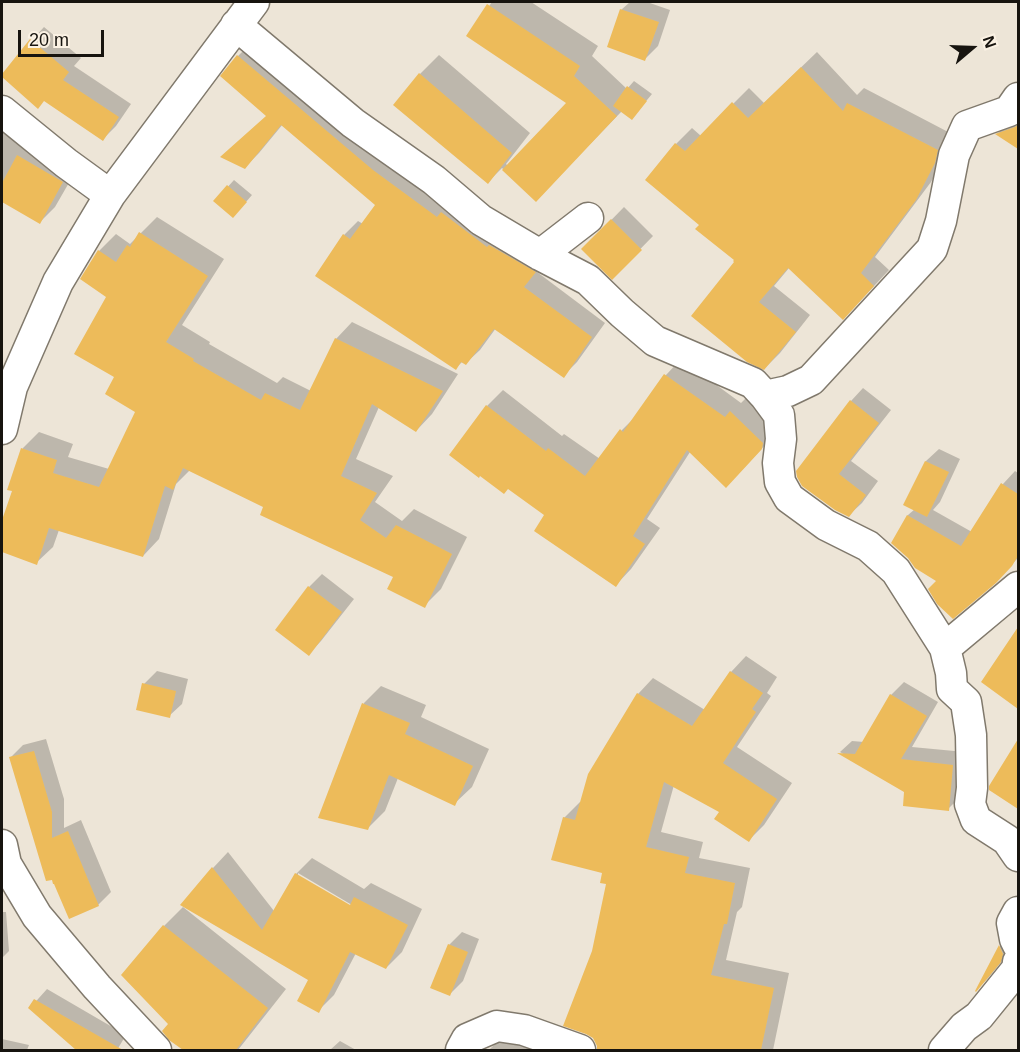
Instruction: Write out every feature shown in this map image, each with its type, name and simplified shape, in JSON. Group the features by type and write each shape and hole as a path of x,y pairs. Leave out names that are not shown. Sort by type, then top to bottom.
{"street":[{"path":"2,429 12,387 58,282 110,195 254,2"},
{"path":"236,25 353,123 434,180 481,220 588,280 622,313 655,340 753,383 779,415 780,482 789,498 826,525 868,546 896,571 945,648 952,689 966,702 971,735 970,804 976,820 1007,840 1018,856"},
{"path":"765,396 788,391 811,380 932,249 941,221 954,155 967,126 1009,111 1018,98"},
{"path":"2,111 110,195"},
{"path":"540,255 588,218"},
{"path":"945,648 1018,587"},
{"path":"2,845 6,864 37,916 97,987 156,1050"},
{"path":"1018,912 1012,922 1018,945"},
{"path":"944,1050 964,1027 979,1016 1017,969 1018,962"},
{"path":"461,1050 467,1039 497,1026 524,1030 580,1050"}],"building":[{"path":"487,4 580,66 574,76 617,116 536,202 502,170 566,103 466,36"},
{"path":"620,9 659,22 645,61 607,47"},
{"path":"30,39 69,72 63,80 119,117 103,141 44,101 38,109 2,77"},
{"path":"237,55 373,170 437,217 441,212 487,247 489,245 536,272 524,287 592,337 564,378 494,329 466,365 461,362 456,370 315,276 343,234 350,239 375,205 281,125 245,169 220,157 266,116 220,76"},
{"path":"801,67 843,111 847,103 938,150 935,163 916,200 861,273 874,286 843,320 788,268 759,302 796,332 764,370 747,362 691,316 734,260 695,229 699,225 645,180 675,143 685,151 732,102 748,118"},
{"path":"419,73 512,153 488,184 393,105"},
{"path":"627,86 647,101 632,120 613,106"},
{"path":"1018,125 1018,149 995,134 1015,127"},
{"path":"17,155 63,182 40,224 2,202 2,183"},
{"path":"227,185 247,202 233,218 213,201"},
{"path":"611,219 642,250 612,280 581,249"},
{"path":"139,232 208,276 166,342 194,359 193,361 261,400 265,393 300,410 335,338 443,391 416,432 372,404 341,476 377,493 360,520 386,538 396,525 452,554 425,608 387,589 393,577 260,515 263,507 183,468 173,490 165,486 143,557 49,528 37,565 2,552 2,520 12,491 7,490 21,448 57,460 53,473 99,487 135,412 105,394 114,377 74,354 106,297 80,279 98,250 116,262 127,245 130,247"},
{"path":"664,374 725,417 730,411 763,443 762,449 726,488 687,450 633,536 645,544 616,587 534,531 544,515 508,489 504,494 449,455 486,405 546,451 548,448 585,476 620,429 623,432"},
{"path":"850,400 879,423 839,474 866,495 849,517 835,510 802,486 796,471"},
{"path":"925,461 949,472 927,517 903,505"},
{"path":"1001,483 1018,494 1018,556 996,583 953,619 937,604 928,589 936,581 915,568 908,558 891,543 907,515 961,546"},
{"path":"308,586 342,612 309,656 275,630"},
{"path":"1018,627 1018,709 981,682"},
{"path":"730,671 763,693 752,709 756,712 723,763 777,799 749,842 714,819 719,812 664,782 646,847 689,857 685,873 735,883 727,924 724,924 711,975 774,988 761,1050 597,1050 593,1038 563,1026 592,951 606,884 600,883 602,873 551,860 563,817 575,820 588,774 637,693 692,726"},
{"path":"142,683 176,691 170,718 136,710"},
{"path":"890,694 927,716 901,759 953,765 949,811 903,806 904,792 837,753 855,754"},
{"path":"362,703 410,723 405,734 473,766 455,806 389,775 368,830 318,818"},
{"path":"1018,739 1018,809 989,790 989,786"},
{"path":"34,751 52,812 52,838 68,831 99,906 69,919 52,880 46,881 9,757"},
{"path":"212,867 262,930 295,873 350,905 354,897 408,925 386,969 350,952 319,1013 297,1001 308,980 180,905"},
{"path":"163,925 268,1008 236,1050 183,1050 169,1040 162,1031 168,1024 121,975"},
{"path":"448,944 468,952 450,996 430,988"},
{"path":"999,945 1003,954 1001,962 976,992 975,991"},
{"path":"34,999 123,1050 76,1050 28,1008"}]}
